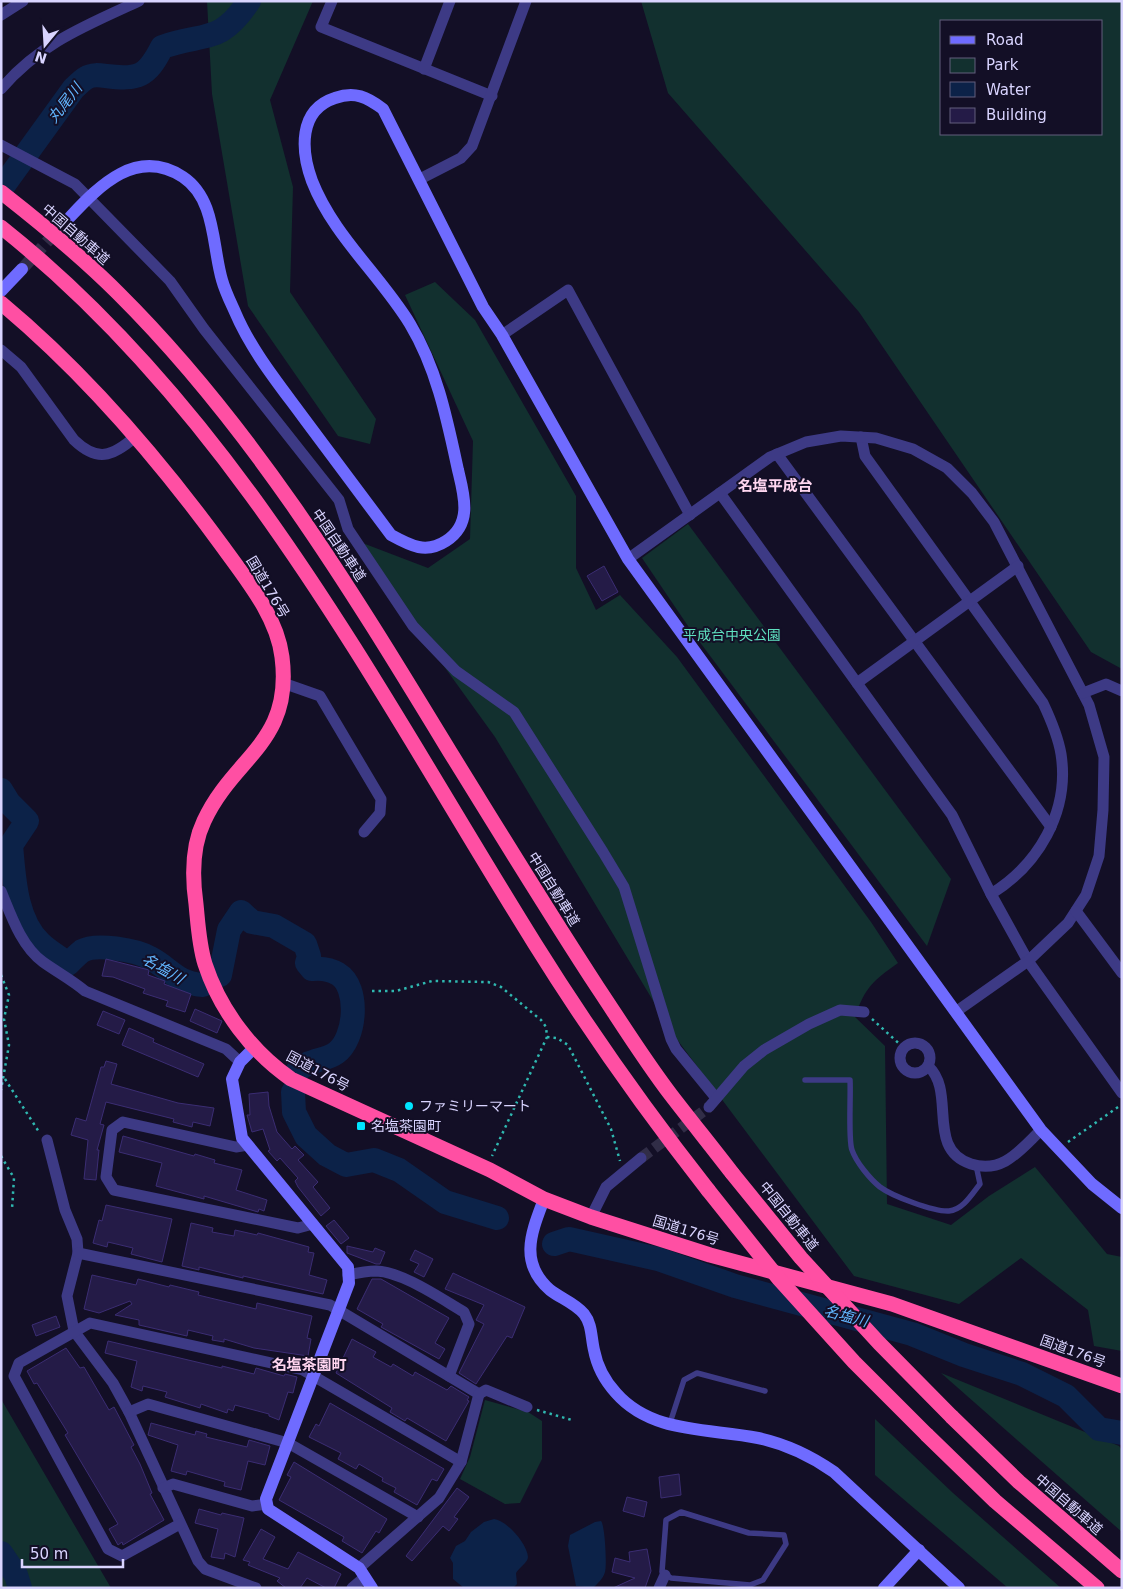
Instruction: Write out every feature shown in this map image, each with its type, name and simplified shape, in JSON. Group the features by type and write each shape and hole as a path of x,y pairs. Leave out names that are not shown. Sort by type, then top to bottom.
{"highway":[{"name":"中国自動車道","path":"1,192 58,238 118,294 185,365 259,458 320,544 372,625 557,925 606,1000 670,1093 732,1173 807,1265 878,1343 1034,1496 1122,1571"},
{"path":"1,227 40,258 99,312 165,384 238,475 296,557 535,943 595,1036 651,1117 779,1279 854,1362 927,1435 995,1501 1097,1588"},
{"name":"国道176号","path":"1,303 41,336 135,437 204,521 249,582 272,622 278,638 282,654 283,683 274,726 265,741 216,798 203,822 194,854 194,885 199,938 205,964 226,1007 254,1048 276,1069 291,1079 486,1168 544,1199 591,1217 710,1255 892,1304 1122,1386"}],"street":[{"path":"1,15 23,1"},
{"path":"1,89 34,58 63,36 139,1"},
{"path":"332,1 321,27 492,96"},
{"path":"424,69 450,1"},
{"path":"420,180 461,158 472,146 526,1"},
{"path":"70,217 107,182 131,167 153,166 169,170 183,177 198,189 208,212 222,281 240,325 264,365 391,535 423,550 438,547 452,538 462,524 466,506 443,400 432,369 410,324 326,210 312,180 305,150 304,130 314,112 330,100 347,94 367,97 383,109 483,307 502,335 628,560 1042,1130 1092,1184 1122,1208"},
{"path":"1,145 75,184 170,280 204,329 339,500 348,529 413,626 456,670 514,712 624,887 671,1039 712,1102 744,1066 764,1050 808,1024 840,1010 864,1012"},
{"path":"1,290 22,269"},
{"path":"502,335 568,290 690,515"},
{"path":"1,350 21,367 74,440 84,450 95,455 106,454 122,448 135,437"},
{"path":"628,560 777,454 806,442 841,436 876,438 913,449 947,468 972,492 994,522 1089,705 1104,757 1103,810 1099,856 1086,895 1068,923 1028,961 957,1011"},
{"path":"861,437 865,456 971,600 1043,703 1055,730 1061,756 1061,778 1059,802 1051,827 1028,866 1011,881 991,894"},
{"path":"777,454 913,642 1051,827"},
{"path":"720,493 952,816 991,894 1028,961 1122,1094"},
{"path":"857,683 1018,566"},
{"path":"283,683 320,696 381,799 380,813 364,832"},
{"path":"1083,693 1106,684 1122,691"},
{"path":"1,891 18,931 41,961 69,977 85,991 226,1049 240,1062"},
{"path":"1076,911 1122,973"},
{"path":"913,1043 924,1046 930,1055 928,1066 918,1072 907,1070 901,1060 904,1048 913,1043"},
{"path":"254,1048 240,1062 232,1079 242,1138 348,1267 349,1283 266,1499 268,1509 365,1578"},
{"path":"928,1066 934,1072 939,1084 945,1140 951,1151 966,1162 982,1167 1004,1164 1042,1130"},
{"path":"248,1145 236,1147 123,1122 112,1130 106,1177 114,1190 298,1228 313,1224"},
{"path":"47,1140 65,1210 77,1239 78,1253 67,1296 74,1331 113,1383 129,1412 198,1561 205,1569 256,1588"},
{"path":"591,1217 606,1187 641,1158"},
{"path":"544,1199 530,1236 529,1250 540,1278 550,1290 583,1312 590,1322 599,1366 616,1394 644,1415 670,1425 758,1438 786,1446 816,1460 834,1472 959,1588"},
{"path":"78,1253 330,1305 479,1394"},
{"path":"348,1275 377,1271 396,1276 464,1312 469,1324 449,1376"},
{"path":"180,1524 122,1556 108,1549 14,1376 19,1363 90,1323 303,1370 461,1462"},
{"path":"352,1588 365,1578 418,1517 439,1498 461,1462 479,1394 486,1390 527,1406"},
{"path":"129,1412 148,1404 288,1443 418,1517"},
{"path":"163,1488 173,1484 252,1506 267,1504"},
{"path":"884,1588 919,1550"},
{"path":"658,1588 665,1574"}],"lane":[{"path":"805,1080 850,1080 851,1149 868,1175 879,1187 934,1209 948,1211 958,1208 967,1201 980,1184 976,1166"},
{"path":"670,1425 684,1380 697,1373 764,1391"},
{"path":"682,1512 748,1533 784,1535 786,1544 763,1580 750,1585 671,1578 665,1574 662,1572 666,1520 682,1512"}],"path":[{"path":"1,975 9,995 4,1019 9,1045 5,1079 1,1090"},
{"path":"372,991 396,991 432,982 488,982 501,987 541,1020 546,1027 547,1037 486,1168"},
{"path":"864,1012 904,1048"},
{"path":"547,1037 557,1038 568,1044 611,1129 624,1172"},
{"path":"5,1079 43,1138 47,1140"},
{"path":"1065,1144 1122,1104"},
{"path":"1,1156 14,1178 12,1209"},
{"path":"527,1406 572,1420"}],"green space":[{"path":"207,1 313,1 270,100 293,187 290,292 376,419 370,444 338,436 248,306 212,94"},
{"path":"641,1 1122,1 1122,669 1091,652 859,312 668,93"},
{"path":"435,282 475,320 576,496 576,568 596,610 620,595 677,657 871,922 898,963 882,975 866,991 855,1017 885,1046 887,1204 951,1225 989,1196 1035,1167 1107,1254 1122,1257 1122,1351 1094,1346 1088,1310 1021,1258 959,1304 854,1276 673,1034 495,737 352,539 428,568 470,539 473,441 405,295"},
{"name":"平成台中央公園","path":"688,524 951,879 927,946 690,629 642,558"},
{"path":"941,1373 1119,1446 1122,1450 1122,1532"},
{"path":"1,1399 111,1588 1,1588"},
{"path":"485,1400 528,1412 542,1421 542,1459 520,1503 505,1504 460,1479 470,1457"},
{"path":"875,1419 953,1493 1061,1588 1008,1588 875,1475"}],"water":[{"path":"494,1519 504,1523 515,1533 527,1551 528,1559 516,1573 517,1584 513,1588 464,1588 453,1579 453,1563 450,1558 456,1546 465,1541 471,1532 484,1522"},
{"path":"601,1521 604,1530 605,1546 606,1568 604,1574 593,1588 576,1586 568,1546 570,1535 595,1522"}],"building":[{"path":"604,566 618,592 602,601 587,576"},
{"path":"106,959 149,970 148,975 165,981 164,984 191,994 185,1012 166,1006 168,1001 143,993 145,989 113,977 102,976"},
{"path":"195,1009 222,1021 217,1033 190,1021"},
{"path":"103,1011 125,1020 119,1034 97,1025"},
{"path":"129,1028 154,1039 153,1042 204,1064 198,1077 122,1045"},
{"path":"106,1061 117,1064 111,1084 178,1103 214,1108 210,1126 193,1122 192,1127 173,1122 174,1119 106,1102 100,1124 104,1125 97,1150 99,1150 96,1180 84,1179 88,1140 71,1135 76,1118 86,1121 101,1067 104,1067"},
{"path":"268,1092 269,1106 277,1132 292,1149 295,1146 304,1155 298,1160 318,1182 313,1187 330,1208 321,1216 298,1187 295,1181 298,1178 280,1158 277,1161 268,1151 270,1150 263,1129 252,1132 247,1115 250,1115 249,1094"},
{"path":"123,1136 194,1156 195,1154 215,1160 214,1163 242,1170 236,1190 267,1200 264,1211 259,1209 258,1212 204,1196 204,1199 156,1186 162,1163 119,1152"},
{"path":"106,1205 172,1219 162,1262 131,1254 133,1248 108,1242 107,1247 93,1243 99,1220 102,1221"},
{"path":"334,1220 349,1238 341,1244 326,1226"},
{"path":"191,1223 213,1228 212,1232 234,1236 235,1230 257,1235 258,1233 309,1247 308,1252 314,1253 309,1275 327,1280 323,1294 199,1267 199,1270 182,1266"},
{"path":"347,1246 373,1252 375,1248 385,1252 380,1264 376,1264 347,1253"},
{"path":"415,1250 433,1259 424,1277 414,1272 419,1264 410,1260"},
{"path":"453,1273 525,1307 512,1338 507,1336 476,1384 459,1373 484,1324 476,1320 484,1305 445,1289"},
{"path":"92,1275 136,1285 138,1279 199,1292 198,1295 256,1309 257,1303 312,1316 307,1338 311,1339 308,1356 254,1348 224,1339 224,1342 212,1340 213,1336 188,1330 187,1336 139,1325 139,1320 115,1315 132,1304 130,1301 99,1313 84,1309"},
{"path":"372,1279 381,1279 449,1318 435,1343 445,1349 439,1359 381,1327 383,1324 357,1309"},
{"path":"56,1316 60,1327 36,1336 32,1325"},
{"path":"352,1339 376,1352 373,1357 391,1367 393,1364 413,1376 415,1372 447,1390 451,1386 469,1397 467,1400 469,1401 446,1441 407,1418 405,1421 390,1412 392,1408 336,1373"},
{"path":"108,1341 222,1368 222,1366 254,1374 256,1368 284,1376 285,1374 297,1377 293,1393 288,1392 279,1420 269,1416 269,1414 235,1405 233,1411 228,1409 227,1413 201,1404 200,1408 165,1397 167,1392 143,1386 142,1391 131,1387 137,1361 105,1353"},
{"path":"66,1348 80,1368 84,1367 109,1410 114,1407 134,1445 131,1447 152,1493 150,1494 164,1520 123,1545 122,1542 118,1545 109,1529 118,1524 65,1435 68,1433 37,1383 34,1384 27,1371"},
{"path":"330,1403 444,1469 437,1481 432,1479 417,1505 394,1492 396,1488 382,1481 383,1478 359,1464 356,1469 338,1459 341,1453 309,1437 316,1424 319,1426"},
{"path":"151,1423 195,1435 196,1431 207,1434 206,1437 247,1447 249,1440 270,1446 265,1465 248,1461 241,1490 224,1486 225,1482 187,1471 186,1475 171,1471 178,1445 148,1435"},
{"path":"294,1462 387,1519 379,1533 376,1531 362,1553 342,1541 344,1537 279,1500 291,1477 287,1475"},
{"path":"679,1474 681,1495 661,1498 659,1477"},
{"path":"457,1488 469,1497 454,1517 458,1519 449,1531 443,1526 412,1561 406,1556"},
{"path":"627,1497 647,1502 644,1517 623,1511"},
{"path":"199,1509 221,1515 222,1513 244,1518 235,1557 225,1553 224,1559 211,1557 218,1529 195,1523"},
{"path":"261,1529 275,1537 263,1559 288,1569 298,1552 341,1574 334,1588 326,1588 307,1578 300,1588 286,1588 277,1581 280,1578 248,1565 250,1562 243,1560"},
{"path":"647,1549 651,1571 645,1588 613,1588 635,1578 612,1572 615,1558 630,1562 629,1552"}],"waterway":[{"name":"丸尾川","path":"1,189 74,88 83,80 93,75 126,77 140,74 151,65 162,47 220,31 239,15 249,1"},
{"name":"名塩川","path":"1,790 9,803 27,821 11,845 13,870 17,897 25,922 40,943 68,964 82,951 88,949 116,948 135,952 150,958 186,981 203,985"},
{"name":"名塩川","path":"220,975 229,930 241,912 252,922 274,926 305,944 309,956 307,963 312,969 332,971 345,981 350,990 353,1013 348,1037 336,1053 307,1064 298,1070"},
{"name":"名塩川","path":"293,1092 294,1112 306,1136 327,1155 346,1165 374,1160 399,1170 445,1202 497,1218"},
{"name":"名塩川","path":"554,1244 569,1239 658,1259 735,1286 912,1334 964,1355 1022,1374 1066,1396 1099,1429 1122,1433"},
{"path":"1,1553 16,1575 20,1588"}],"tunnel":[{"path":"22,269 70,217"},
{"path":"641,1158 709,1107"}],"place":[{"name":"ファミリーマート","path":"409,1106"},
{"name":"名塩茶園町","path":"361,1126"}],"district":[{"name":"名塩平成台","path":"775,486"},
{"name":"名塩茶園町","path":"309,1365"}]}
